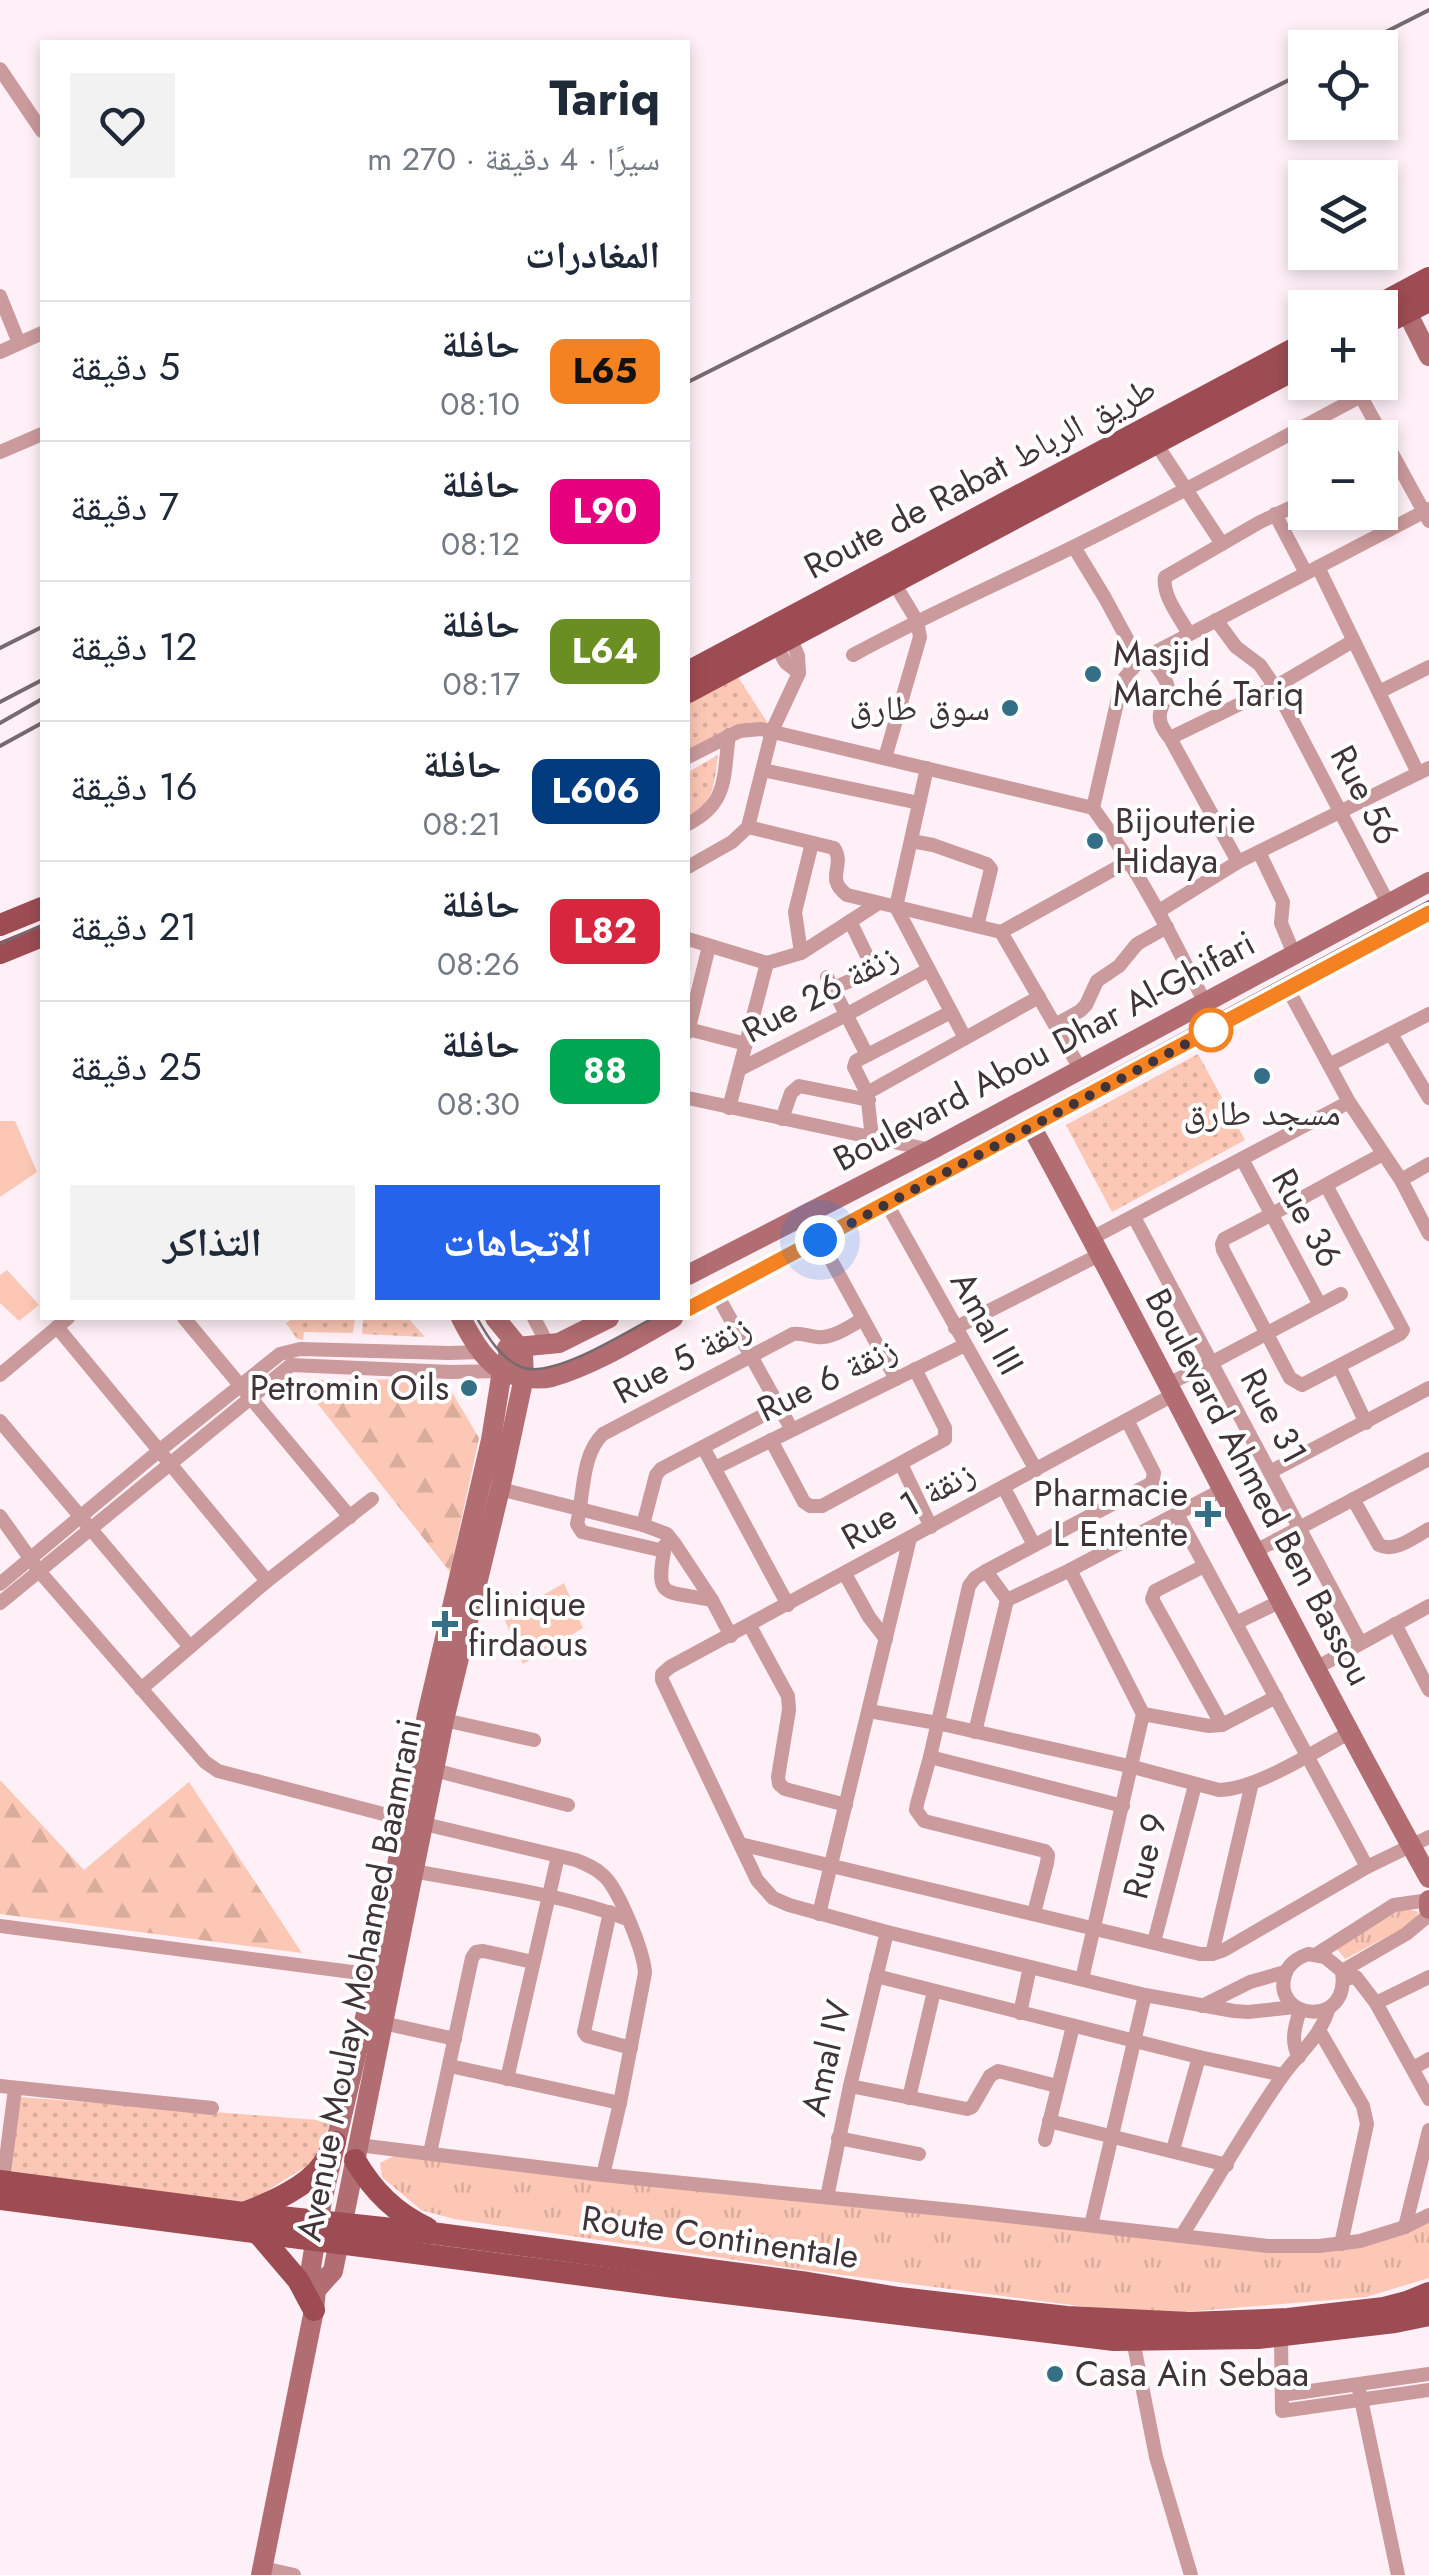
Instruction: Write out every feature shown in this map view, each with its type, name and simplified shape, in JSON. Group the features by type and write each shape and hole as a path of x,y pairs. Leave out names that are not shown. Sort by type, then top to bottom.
{"main road":[{"path":"1398,307 1429,278"},
{"path":"1398,304 1429,301"},
{"name":"Route de Rabat طريق الرباط","path":"889,576 1288,353"},
{"name":"Route de Rabat طريق الرباط","path":"690,671 779,633 1288,373"},
{"name":"Route de Rabat طريق الرباط","path":"690,691 779,633"},
{"path":"0,925 40,909"},
{"path":"0,953 40,937"},
{"path":"315,2300 250,2222 274,2200 350,2149 373,2188 396,2210 439,2234"},
{"name":"Route Continentale","path":"1,2187 930,2318 1133,2340 1281,2336 1429,2315"},
{"name":"Route Continentale","path":"341,2234 439,2234 899,2298 1067,2317 1189,2323 1288,2318 1384,2308 1429,2293"}],"street":[{"path":"0,69 40,128"},
{"path":"0,296 18,344"},
{"path":"1402,303 1429,356"},
{"path":"0,352 40,334"},
{"path":"1323,420 1346,400"},
{"path":"1093,808 1125,674 1143,659 1188,634 1427,514 1363,400"},
{"path":"0,452 40,435"},
{"path":"852,655 916,620 1288,441"},
{"path":"1155,442 1222,544"},
{"path":"1188,634 1166,592 1165,577 1288,508"},
{"path":"1159,911 1238,862 1424,770 1312,570 1275,514"},
{"path":"1074,547 1143,659 1166,683 1160,720 1238,862"},
{"path":"885,758 920,637 916,620 889,576"},
{"name":"Rue 56","path":"1216,620 1275,687 1388,904"},
{"path":"690,866 732,842 748,827 772,731 799,673 786,663 779,633"},
{"path":"1170,738 1275,687 1353,641"},
{"path":"1378,692 1429,666"},
{"path":"690,756 728,734 750,729 772,731 1093,808 1159,911 1205,1003"},
{"path":"690,823 717,801 728,734"},
{"path":"927,768 896,907 965,1038"},
{"path":"762,770 919,803"},
{"path":"748,827 837,851 835,880 841,890 856,899 1002,932 1129,861"},
{"path":"911,841 987,864 991,869 977,926"},
{"path":"801,952 795,912 812,842"},
{"path":"1259,852 1283,902 1281,922 1294,954"},
{"name":"Boulevard Abou Dhar Al-Ghifari","path":"690,1274 932,1150 1429,882"},
{"path":"690,940 767,963 801,952 877,904"},
{"name":"Boulevard Abou Dhar Al-Ghifari","path":"690,1308 1429,912"},
{"path":"850,922 870,966 863,973 830,982 867,1055"},
{"path":"1055,1024 1080,1011 1097,982 1138,944 1167,927"},
{"path":"1002,932 1081,1070"},
{"path":"690,1023 709,946"},
{"path":"730,1108 767,963"},
{"name":"Rue 26 زنقة","path":"740,1069 928,970"},
{"path":"1288,989 1349,1102 1424,1213 1429,1234"},
{"path":"782,1119 791,1092 799,1086 868,1096 1039,997"},
{"path":"872,1138 868,1096 854,1066 856,1061 950,1012"},
{"path":"1329,1065 1429,1014"},
{"path":"690,1031 746,1044"},
{"path":"1392,1034 1427,1090"},
{"path":"690,1098 932,1150"},
{"path":"955,1328 1097,1246 1134,1217 1349,1102"},
{"name":"Boulevard Ahmed Ben Bassou","path":"1032,1126 1350,1732 1420,1841 1429,1878"},
{"path":"1326,1184 1403,1330 1300,1385 1290,1378 1265,1334 1222,1244 1224,1239 1272,1216 1326,1184 1384,1154"},
{"name":"Rue 36","path":"1242,1160 1320,1305"},
{"path":"1401,1180 1429,1164"},
{"name":"Amal III","path":"887,1204 1036,1470"},
{"name":"Rue 31","path":"1134,1217 1360,1642"},
{"path":"820,1240 896,1378"},
{"path":"716,1294 792,1430"},
{"name":"Rue 1 زنقة","path":"740,1844 665,1690 662,1674 1127,1420 1211,1363 1341,1294"},
{"name":"Rue 5 زنقة","path":"580,1509 589,1454 603,1434 793,1334 822,1338 864,1319"},
{"path":"186,1320 350,1517"},
{"path":"462,1320 482,1352 502,1370"},
{"name":"Avenue Moulay Mohamed Baamrani","path":"315,2300 333,2272 341,2234 374,1975 414,1822 434,1770 524,1377 523,1355 497,1320"},
{"path":"535,1320 548,1345"},
{"path":"0,1603 34,1565 170,1462 280,1354 289,1350 449,1354 548,1345 568,1339 598,1320"},
{"path":"86,1523 160,1450 245,1391 291,1365 451,1372 502,1370 524,1377 549,1378 669,1320"},
{"path":"0,1376 62,1322 267,1581"},
{"name":"Rue 6 زنقة","path":"715,1468 965,1345"},
{"name":"Avenue Moulay Mohamed Baamrani","path":"315,2300 311,2268 316,2230 350,2149 382,2024 413,1871 414,1822 427,1716 491,1440 502,1370 518,1346"},
{"path":"1339,1366 1366,1422"},
{"path":"771,1440 804,1502 816,1508 944,1439 945,1428 915,1369"},
{"path":"1270,1472 1429,1388"},
{"path":"643,1524 661,1469 779,1406"},
{"path":"1034,1912 1048,1856 1044,1851 924,1821 916,1804 969,1586 986,1571 1152,1482 1154,1473 1127,1420"},
{"path":"0,1421 190,1647"},
{"path":"704,1447 788,1605"},
{"path":"1254,1552 1429,1459"},
{"path":"901,1464 931,1527"},
{"path":"1004,1488 1034,1545"},
{"path":"500,1490 643,1524 667,1534 712,1600 731,1636"},
{"path":"974,1732 1008,1600 1222,1490"},
{"path":"141,1689 267,1581 372,1499"},
{"path":"1353,1499 1379,1545 1386,1548 1429,1529"},
{"path":"580,1509 577,1524 582,1532 664,1551"},
{"path":"1177,1514 1367,1867"},
{"path":"0,1516 34,1565 205,1762 218,1771 558,1856 586,1864 604,1875 627,1919 644,1963 644,1973 603,2175"},
{"path":"667,1534 659,1577 662,1586 668,1591 712,1600"},
{"path":"819,1914 910,1538"},
{"path":"0,1584 34,1565"},
{"path":"1204,1566 1155,1591 1152,1599 1222,1725"},
{"path":"1070,1570 1143,1714 1082,1980"},
{"path":"986,1571 1008,1600"},
{"path":"845,1574 886,1640"},
{"path":"1236,1623 1281,1602"},
{"path":"1316,1668 1429,1606"},
{"path":"1395,1624 1429,1690"},
{"path":"750,1626 788,1696 779,1784 785,1790 846,1805"},
{"path":"1143,1714 1222,1725 1276,1697"},
{"path":"869,1712 937,1723 1194,1785 1231,1790 1350,1732"},
{"path":"444,1720 534,1740"},
{"path":"930,1758 1122,1806"},
{"path":"434,1770 568,1805"},
{"path":"1212,1954 1252,1783"},
{"name":"Rue 9","path":"1154,1942 1194,1785"},
{"path":"740,1844 1212,1954 1420,1841"},
{"path":"740,1844 757,1880 773,1898 819,1914 1030,1968 1202,2006 1248,2012 1298,2009 1312,2013 1329,2008"},
{"path":"507,2079 558,1856"},
{"path":"413,1871 549,1898 627,1919"},
{"path":"1182,2235 1282,2076 1310,2046 1340,1995 1343,1974 1406,1934 1429,1912 1429,1900 1394,1905 1317,1954 1298,1958 1285,1972 1250,1982 1202,2006"},
{"path":"610,1912 584,2032 586,2036 631,2048"},
{"path":"0,1926 374,1975"},
{"name":"Amal IV","path":"827,2198 887,1932"},
{"path":"430,2153 472,1958 483,1951 534,1962"},
{"path":"1317,1954 1326,1957 1343,1974 1356,1977 1376,2003 1429,2099"},
{"path":"1020,2012 1030,1968"},
{"path":"1285,1972 1284,1992 1298,2009 1294,2049 1299,2058"},
{"path":"876,1976 1282,2076"},
{"path":"1376,2003 1429,1977"},
{"path":"909,2098 934,1991"},
{"path":"1091,2225 1145,1995"},
{"path":"382,2024 455,2039"},
{"path":"1044,2140 1073,2026"},
{"path":"1318,2030 1362,2106 1367,2124 1341,2244"},
{"path":"1173,2150 1199,2057"},
{"path":"1413,2068 1429,2059"},
{"path":"450,2066 620,2103"},
{"path":"850,2086 962,2108 972,2107 990,2076 998,2071 1057,2086"},
{"path":"1,2187 8,2088 212,2108"},
{"path":"1049,2121 1227,2164"},
{"path":"1405,2227 1429,2130"},
{"path":"838,2138 920,2154"},
{"path":"350,2149 430,2153 1268,2246 1360,2241 1429,2216"},
{"path":"294,2575 262,2571 315,2300"},
{"path":"1281,2336 1282,2403 1360,2392 1429,2390"},
{"path":"1133,2340 1156,2456 1190,2575"},
{"path":"1360,2392 1429,2374"},
{"path":"1360,2392 1398,2575"}],"green space":[{"path":"738,677 769,725 690,763 690,701"},
{"path":"718,755 708,799 690,817 690,771"},
{"path":"1198,1054 1245,1140 1112,1212 1066,1125"},
{"path":"0,1121 15,1121 37,1172 0,1197"},
{"path":"7,1270 39,1305 19,1321 0,1303 0,1275"},
{"path":"355,1320 353,1333 304,1332 303,1340 297,1339 286,1323"},
{"path":"363,1320 410,1320 425,1337 362,1334"},
{"path":"444,1379 479,1438 450,1572 299,1380"},
{"path":"564,1583 583,1628 523,1664 504,1618"},
{"path":"0,1780 84,1870 189,1782 302,1953 0,1914"},
{"path":"1403,1908 1419,1912 1411,1924 1345,1959 1337,1949"},
{"path":"20,2097 330,2121 321,2157 246,2204 12,2171"},
{"path":"398,2154 1350,2249 1429,2221 1429,2278 1366,2297 1148,2315 454,2219 421,2210 382,2177 380,2163"}],"tram line":[{"path":"690,1298 1429,901"},
{"path":"0,944 40,926"},
{"path":"478,1320 509,1360 524,1368 538,1369 590,1352 649,1320"}],"railway":[{"path":"1390,30 1429,10"},
{"path":"690,381 1288,81"},
{"path":"0,648 40,628"},
{"path":"0,702 40,681"},
{"path":"0,723 40,700"},
{"path":"0,746 40,724"}],"bus line":[{"name":"L65","path":"690,1308 1429,913"}],"place":[{"name":"Masjid Marché Tariq","path":"1093,674"},
{"name":"سوق طارق","path":"1010,708"},
{"name":"Bijouterie Hidaya","path":"1095,841"},
{"name":"مسجد طارق","path":"1262,1076"},
{"name":"Petromin Oils","path":"469,1388"},
{"name":"Pharmacie L Entente","path":"1208,1514"},
{"name":"clinique firdaous","path":"445,1624"},
{"name":"Casa Ain Sebaa","path":"1055,2374"}],"route":[{"path":"820,1240 1223,1024 1211,1030"}]}
